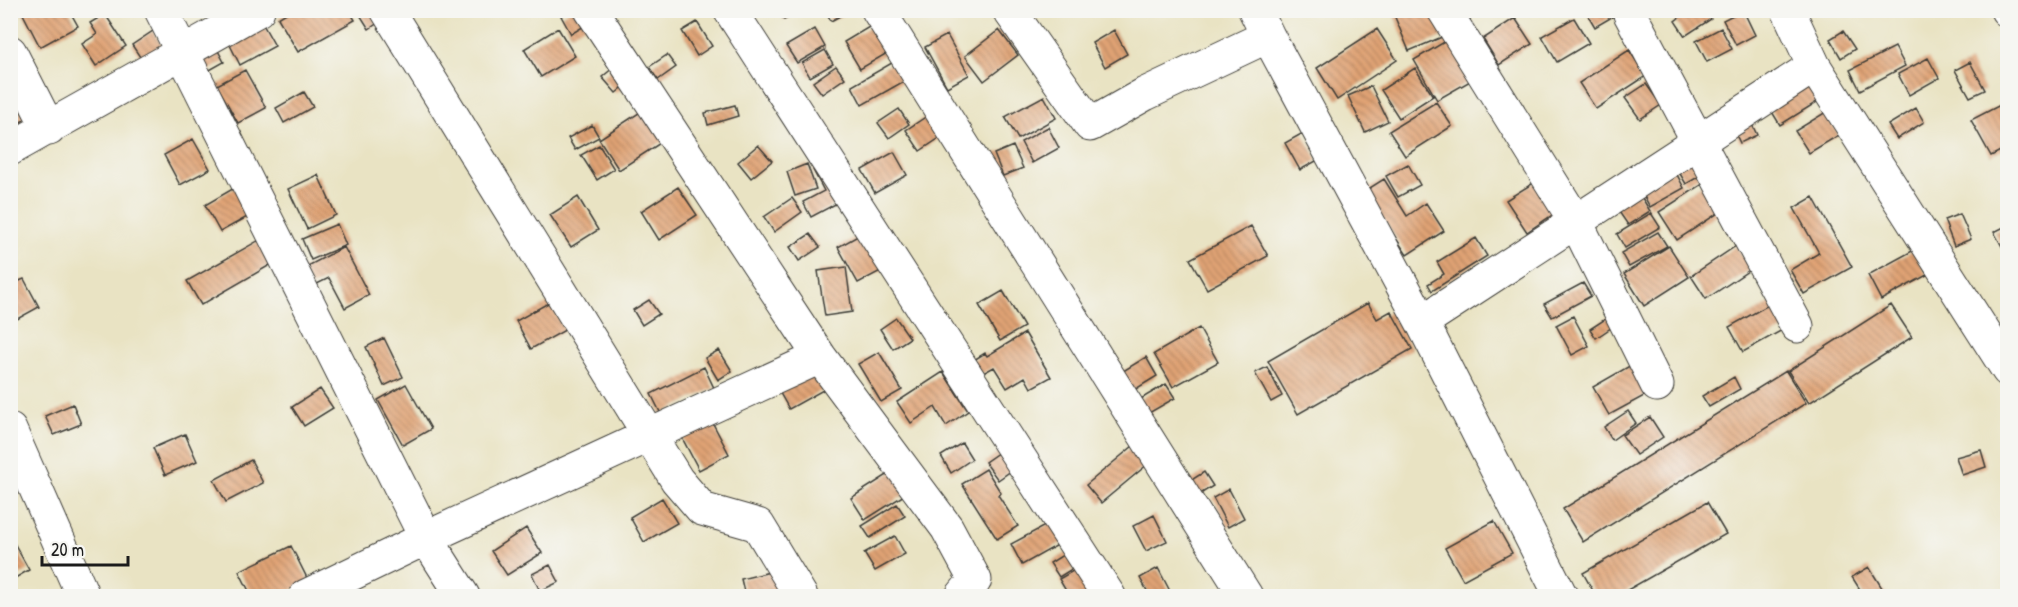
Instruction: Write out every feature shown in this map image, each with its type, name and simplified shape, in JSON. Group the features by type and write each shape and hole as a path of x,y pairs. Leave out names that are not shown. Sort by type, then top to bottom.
{"street":[{"path":"161,10 426,538 463,597"},
{"path":"10,149 258,10"},
{"path":"387,10 677,480 702,508 758,525 801,597"},
{"path":"591,10 820,357 947,528 975,580 962,597"},
{"path":"730,10 1109,597"},
{"path":"878,10 1246,597"},
{"path":"1444,10 1575,222 1657,385"},
{"path":"1788,10 1814,66 2007,370"},
{"path":"1010,11 1090,125 1261,23 1422,322 1561,597"},
{"path":"1630,14 1797,326"},
{"path":"10,52 49,129"},
{"path":"1422,322 1814,66"},
{"path":"306,597 426,538 820,357"},
{"path":"10,430 83,597"}],"building":[{"path":"21,10 69,10 78,26 40,47"},
{"path":"291,10 349,10 355,20 298,52 278,18"},
{"path":"357,10 380,10 385,18 369,29"},
{"path":"570,10 587,10 593,21 571,34 561,16"},
{"path":"779,10 804,10 784,20"},
{"path":"825,10 851,10 831,21"},
{"path":"1392,10 1439,10 1449,34 1409,51"},
{"path":"1585,10 1624,10 1595,27"},
{"path":"1689,10 1706,10 1711,19 1685,36 1675,21"},
{"path":"1743,10 1755,35 1736,45 1723,20"},
{"path":"105,14 126,46 96,66 82,44 97,34 90,23"},
{"path":"1515,18 1532,44 1499,65 1483,39"},
{"path":"1574,18 1589,43 1557,62 1542,36"},
{"path":"260,19 275,46 240,65 226,37"},
{"path":"697,22 712,46 697,56 682,31"},
{"path":"874,24 889,52 860,69 844,42"},
{"path":"558,28 575,56 541,77 524,49"},
{"path":"1721,28 1732,49 1707,62 1696,41"},
{"path":"815,29 825,47 797,63 786,46"},
{"path":"1377,29 1397,60 1337,100 1317,68"},
{"path":"999,30 1018,55 984,81 965,56"},
{"path":"1114,30 1127,54 1105,67 1092,43"},
{"path":"153,31 163,46 142,60 132,45"},
{"path":"1843,31 1855,49 1841,58 1830,39"},
{"path":"947,35 969,75 947,87 925,47"},
{"path":"1456,35 1479,76 1437,100 1414,60"},
{"path":"214,43 224,62 208,71 197,53"},
{"path":"1895,47 1905,66 1860,90 1850,70"},
{"path":"825,50 833,64 810,77 802,63"},
{"path":"1629,50 1646,76 1596,109 1579,83"},
{"path":"667,55 676,67 658,80 649,67"},
{"path":"1928,58 1939,78 1909,95 1898,74"},
{"path":"897,60 908,79 862,105 852,86"},
{"path":"1970,62 1985,90 1970,97 1955,70"},
{"path":"619,63 632,80 616,93 602,77"},
{"path":"836,66 845,78 822,94 813,82"},
{"path":"1415,68 1433,96 1399,118 1381,90"},
{"path":"245,70 266,108 238,123 217,85"},
{"path":"1811,74 1825,97 1780,125 1766,102"},
{"path":"1646,84 1661,105 1640,119 1625,98"},
{"path":"1371,86 1388,121 1365,132 1348,96"},
{"path":"304,92 313,107 284,123 276,108"},
{"path":"1044,96 1056,118 1018,139 1005,117"},
{"path":"15,101 26,119 10,128 10,103"},
{"path":"2008,101 2008,147 1991,156 1971,120"},
{"path":"1436,102 1452,126 1405,156 1389,131"},
{"path":"735,105 738,116 708,125 705,113"},
{"path":"648,107 668,138 619,170 599,139"},
{"path":"1916,108 1924,122 1897,139 1888,125"},
{"path":"899,109 909,124 889,138 878,123"},
{"path":"1826,112 1839,135 1809,153 1795,131"},
{"path":"927,116 941,137 920,151 906,130"},
{"path":"1748,116 1757,135 1740,143 1731,124"},
{"path":"592,125 599,137 575,150 568,138"},
{"path":"1048,127 1059,148 1032,163 1021,142"},
{"path":"1303,133 1318,160 1300,170 1285,143"},
{"path":"193,139 210,169 180,185 164,155"},
{"path":"599,145 614,169 597,180 581,155"},
{"path":"758,145 772,161 751,178 738,162"},
{"path":"1013,146 1023,168 1003,176 994,154"},
{"path":"1691,149 1705,173 1686,184 1672,160"},
{"path":"894,152 907,175 875,193 862,170"},
{"path":"826,163 845,199 811,217 803,202 824,191 813,170"},
{"path":"807,164 816,189 795,196 787,172"},
{"path":"1408,164 1420,185 1398,197 1386,176"},
{"path":"1674,169 1684,188 1650,207 1640,189"},
{"path":"318,175 336,215 307,229 288,189"},
{"path":"1384,179 1407,216 1426,203 1444,231 1407,255 1365,191"},
{"path":"1709,180 1726,208 1677,240 1659,212"},
{"path":"1535,182 1555,213 1527,232 1506,200"},
{"path":"236,187 251,215 220,232 205,205"},
{"path":"678,187 697,215 659,240 641,211"},
{"path":"1636,188 1650,211 1628,225 1613,203"},
{"path":"578,197 598,230 571,247 550,215"},
{"path":"1813,197 1852,267 1804,294 1790,270 1819,253 1794,208"},
{"path":"792,198 802,212 774,232 764,217"},
{"path":"1651,213 1660,227 1625,248 1617,234"},
{"path":"1960,214 1971,239 1954,246 1944,220"},
{"path":"337,224 346,245 311,260 302,239"},
{"path":"2008,225 2008,257 1994,232"},
{"path":"1251,226 1268,256 1207,289 1190,259"},
{"path":"872,228 892,265 858,283 838,247"},
{"path":"1658,232 1667,246 1629,267 1621,253"},
{"path":"810,234 820,247 799,261 790,247"},
{"path":"263,238 277,261 201,305 187,281"},
{"path":"1476,238 1487,256 1432,291 1428,284 1444,274 1437,262"},
{"path":"1669,246 1689,277 1644,306 1624,274"},
{"path":"1736,246 1751,269 1706,299 1691,276"},
{"path":"344,247 369,295 345,308 329,278 311,287 302,269"},
{"path":"1914,250 1927,275 1881,300 1868,275"},
{"path":"846,267 852,312 825,316 818,271"},
{"path":"24,279 39,307 10,323 10,285"},
{"path":"1583,283 1591,296 1552,317 1544,304"},
{"path":"1003,291 1024,327 1000,341 979,305"},
{"path":"1779,299 1793,324 1743,352 1729,327"},
{"path":"649,300 659,314 642,325 633,310"},
{"path":"550,302 565,330 531,349 516,321"},
{"path":"1368,303 1377,319 1391,311 1412,349 1298,414 1268,361"},
{"path":"1891,305 1912,337 1809,403 1788,371"},
{"path":"1613,314 1618,323 1596,338 1590,329"},
{"path":"1573,316 1589,346 1572,355 1556,325"},
{"path":"896,318 910,338 893,349 880,329"},
{"path":"1199,328 1218,362 1173,387 1154,354"},
{"path":"1025,333 1051,377 1031,388 1025,377 1007,388 994,367 978,376 969,363 985,353 987,356"},
{"path":"384,338 403,377 384,386 366,347"},
{"path":"719,350 732,371 718,380 705,358"},
{"path":"879,352 902,390 881,402 858,364"},
{"path":"1146,357 1157,376 1126,395 1115,376"},
{"path":"1640,360 1657,389 1609,415 1593,387"},
{"path":"812,366 825,389 789,409 776,386"},
{"path":"704,367 714,388 661,414 651,394"},
{"path":"1267,367 1282,396 1271,402 1255,373"},
{"path":"1786,371 1806,403 1583,542 1563,509"},
{"path":"943,372 968,411 946,426 935,407 911,423 897,402"},
{"path":"1734,377 1740,389 1709,407 1702,396"},
{"path":"406,384 431,429 403,445 378,400"},
{"path":"1166,384 1175,398 1142,417 1134,403"},
{"path":"320,389 333,408 304,426 292,407"},
{"path":"73,404 81,424 54,435 45,416"},
{"path":"1628,411 1636,423 1612,440 1604,427"},
{"path":"1650,417 1663,437 1636,455 1622,435"},
{"path":"710,418 729,454 699,470 680,434"},
{"path":"185,434 197,461 165,475 153,448"},
{"path":"962,443 972,459 951,473 941,456"},
{"path":"1133,446 1148,464 1101,503 1086,485"},
{"path":"1005,448 1018,466 998,480 985,462"},
{"path":"1981,450 1986,467 1962,475 1956,457"},
{"path":"251,460 263,483 226,502 214,480"},
{"path":"986,469 1001,493 998,495 1018,526 997,539 962,484"},
{"path":"895,470 909,492 865,520 851,498"},
{"path":"1204,472 1213,486 1191,500 1182,486"},
{"path":"1229,489 1244,518 1228,527 1213,498"},
{"path":"662,498 677,523 644,542 630,517"},
{"path":"1707,502 1726,534 1617,596 1596,596 1583,573"},
{"path":"897,504 905,516 870,538 862,526"},
{"path":"1154,515 1167,541 1146,551 1133,526"},
{"path":"1054,521 1065,541 1022,565 1011,544"},
{"path":"1494,521 1512,553 1463,580 1445,548"},
{"path":"526,528 542,553 507,575 491,551"},
{"path":"895,536 905,554 875,571 864,553"},
{"path":"13,541 29,570 10,581 10,542"},
{"path":"291,546 309,582 280,596 242,596 250,593 239,571"},
{"path":"1066,553 1075,567 1059,577 1050,563"},
{"path":"550,565 559,582 540,591 532,574"},
{"path":"1869,567 1887,596 1864,596 1852,577"},
{"path":"1078,568 1092,594 1069,596 1059,579"},
{"path":"1158,568 1172,595 1150,596 1140,578"},
{"path":"774,571 779,596 745,596 741,579"}]}
